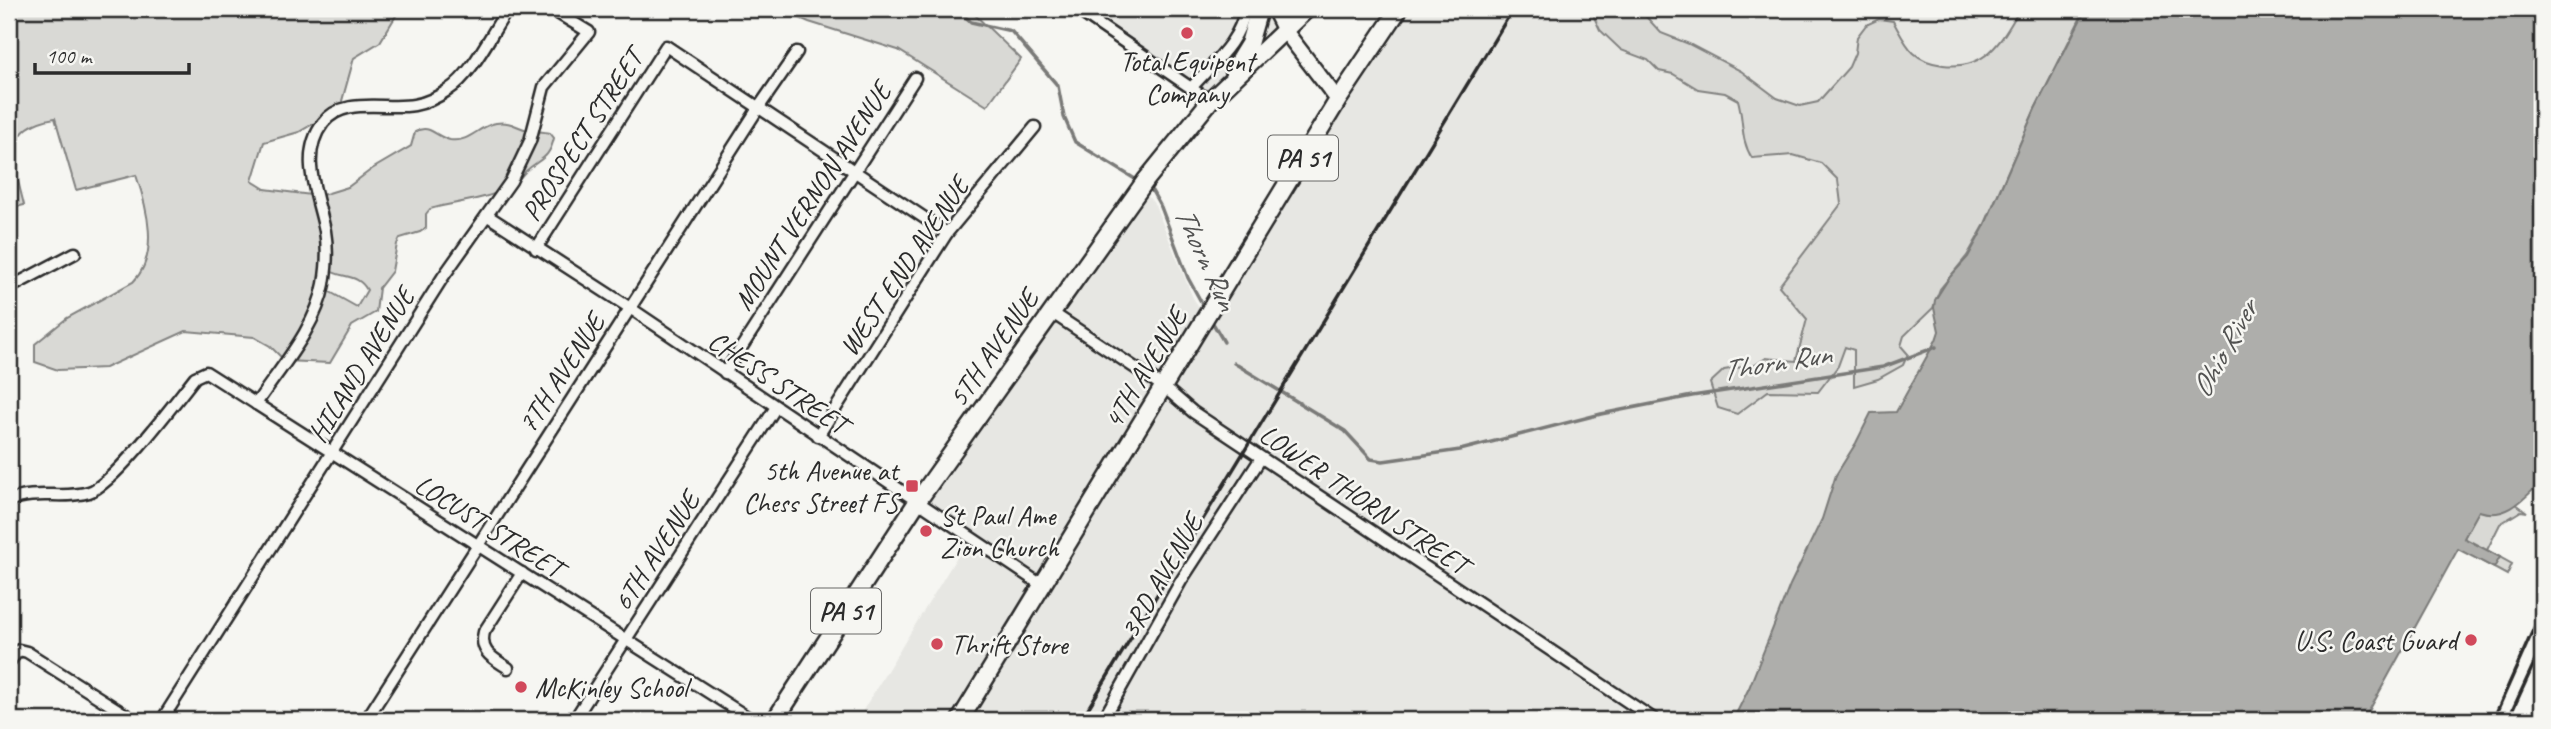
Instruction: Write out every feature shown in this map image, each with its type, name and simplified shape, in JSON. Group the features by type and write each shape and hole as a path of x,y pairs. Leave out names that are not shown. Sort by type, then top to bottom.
{"main road":[{"path":"1210,101 1249,44 1259,9"},
{"name":"PA 51","path":"1284,31 1307,9"},
{"name":"4TH AVENUE","path":"960,720 1338,100 1399,9"},
{"name":"5TH AVENUE","path":"775,720 917,502 1146,180 1210,101 1284,31"}],"street":[{"path":"256,404 308,325 323,288 326,240 311,181 311,165 312,148 323,123 341,109 418,104 449,90 466,73 508,9"},
{"name":"HILAND AVENUE","path":"162,720 443,277 511,181 530,141 544,88 589,32 551,9"},
{"path":"1076,9 1192,86 1210,101"},
{"path":"1192,86 1232,42 1245,9"},
{"path":"1274,9 1284,31 1338,100"},
{"name":"PROSPECT STREET","path":"537,249 666,46 759,107"},
{"name":"7TH AVENUE","path":"366,720 759,107 797,52"},
{"name":"MOUNT VERNON AVENUE","path":"725,373 915,78"},
{"path":"759,107 947,233"},
{"name":"WEST END AVENUE","path":"818,436 947,233 1035,127"},
{"name":"CHESS STREET","path":"488,216 630,308 1043,586"},
{"path":"9,288 75,253"},
{"name":"LOWER THORN STREET","path":"1051,312 1164,387 1193,412 1261,458 1655,720"},
{"name":"LOCUST STREET","path":"9,501 26,495 84,493 97,489 115,473 195,377 203,372 210,374 752,720"},
{"name":"6TH AVENUE","path":"574,720 776,407"},
{"name":"3RD AVENUE","path":"1103,720 1181,581 1261,458"},
{"path":"508,668 485,651 482,638 522,573"},
{"path":"9,662 19,650 27,652 134,720"}],"shaded area":[{"path":"9,9 400,9 380,42 354,58 340,108 299,132 264,142 252,181 265,189 319,196 348,187 411,146 415,132 424,129 450,140 457,140 469,137 490,125 506,123 530,131 550,133 554,138 547,155 513,184 481,198 430,209 426,214 426,228 400,238 392,271 379,288 376,312 352,326 330,363 285,361 270,346 254,337 186,331 105,368 58,370 35,362 35,344 67,318 133,282 141,271 149,245 147,216 136,175 76,190 55,118 37,123 18,139 15,162 24,205 9,209","holes":["326,269 359,281 367,290 357,307 323,288"]},
{"path":"779,9 969,9 1021,59 987,106 898,50 809,22"},
{"path":"1076,9 1274,9 1285,31 1210,101"},
{"path":"1399,9 2086,9 1984,227 1968,257 1949,278 1937,321 1939,331 1933,348 1896,412 1863,430 1836,475 1822,519 1790,585 1749,688 1733,720 857,720 969,537 917,502 1141,187 1155,205 1193,298 1206,317"},
{"path":"1595,9 1639,9 1661,33 1741,71 1777,98 1800,106 1818,102 1849,67 1855,53 1857,37 1866,25 1879,19 1893,21 1917,56 1933,63 1958,65 1981,58 1999,43 2020,9 2085,9 2035,109 1984,226 1967,256 1940,289 1933,308 1904,336 1901,346 1908,354 1903,365 1878,379 1854,386 1854,350 1845,347 1838,366 1818,392 1768,391 1737,414 1718,408 1710,383 1724,370 1755,365 1766,358 1796,361 1807,319 1779,286 1841,204 1838,180 1821,163 1793,155 1752,158 1744,137 1738,100 1725,93 1698,89 1673,74 1659,71 1648,60 1621,50 1600,30 1594,17"},
{"path":"2542,481 2516,504 2527,512 2521,511 2500,524 2487,550 2512,564 2507,575 2481,561 2464,538 2488,493"}],"water":[{"name":"Ohio River","path":"2086,9 2542,9 2542,481 2521,501 2506,510 2498,513 2479,511 2464,538 2500,557 2494,568 2458,549 2364,720 1733,720 1749,688 1790,585 1822,519 1836,475 1871,413 1896,412 1936,340 1939,331 1935,300 1949,278 1968,257 1984,227 2035,109"}],"waterway":[{"name":"Thorn Run","path":"957,9 971,22 1011,31 1058,86 1064,117 1075,142 1135,179"},
{"name":"Thorn Run","path":"1152,191 1161,207 1188,278 1204,307"},
{"name":"Thorn Run","path":"1211,320 1224,342"},
{"name":"Thorn Run","path":"1234,363 1345,431 1371,459 1383,461 1460,450 1601,414 1692,396 1883,367 1936,347"}],"railway":[{"path":"1081,720 1513,9"},
{"path":"2493,720 2542,610"},
{"path":"2508,720 2542,646"},
{"path":"2533,720 2542,704"}],"place":[{"name":"Total Equipent Company","path":"1187,33"},
{"name":"5th Avenue at Chess Street FS","path":"912,486"},
{"name":"St Paul Ame Zion Church","path":"926,531"},
{"name":"U.S. Coast Guard","path":"2471,640"},
{"name":"Thrift Store","path":"937,644"},
{"name":"McKinley School","path":"521,687"}]}
